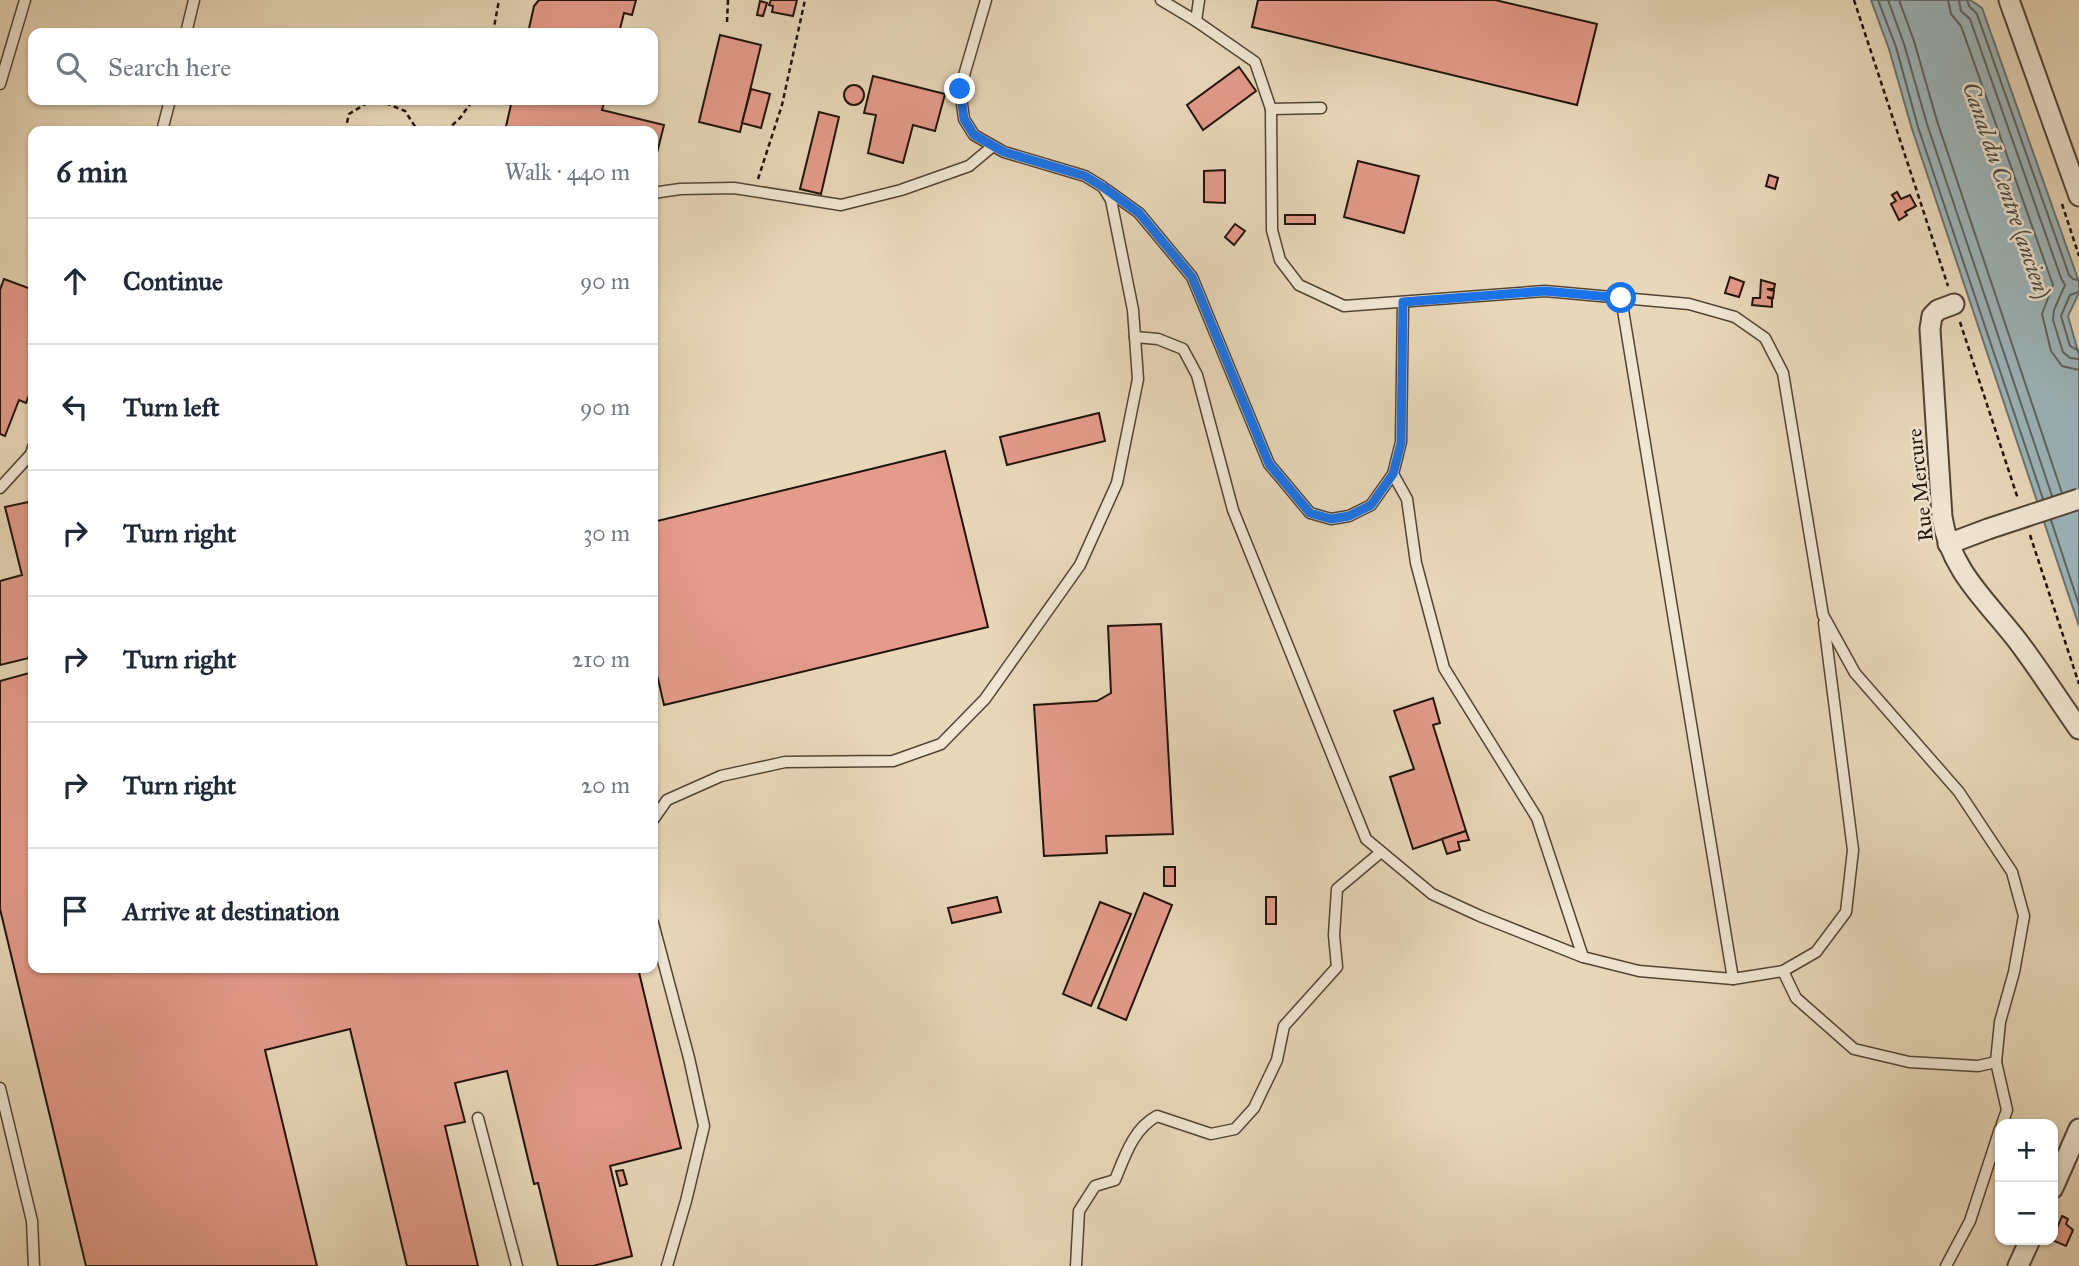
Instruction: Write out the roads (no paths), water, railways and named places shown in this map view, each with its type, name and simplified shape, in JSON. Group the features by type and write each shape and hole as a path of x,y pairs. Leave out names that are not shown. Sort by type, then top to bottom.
{"street":[{"path":"2009,0 2079,196"},
{"name":"Rue Mercure","path":"1954,304 1938,310 1932,316 1930,329 1942,517 1948,544 1968,582 2015,639 2076,724 2079,740"},
{"path":"1948,544 2079,499"},
{"path":"2056,1182 2079,1129"},
{"path":"2018,1266 2028,1245"}],"lane":[{"path":"0,85 25,0"},
{"path":"187,28 194,0"},
{"path":"986,0 960,89 964,119 974,135 1004,152 1085,176 1139,213 1192,277 1269,464 1310,513 1331,519 1349,516 1371,505 1393,474 1401,443 1403,302"},
{"path":"1135,337 1158,339 1183,349 1197,375 1233,510 1366,839 1432,894 1583,957 1639,971 1733,979 1783,971 1816,952 1846,912 1853,850 1822,615 1783,373 1765,338 1735,317 1689,304 1545,291 1343,306 1299,285 1280,260 1272,230 1271,109 1255,62 1161,0"},
{"path":"1196,21 1199,0"},
{"path":"163,126 169,105"},
{"path":"1271,109 1321,108"},
{"path":"658,192 734,188 841,205 901,190 969,166 993,146"},
{"path":"658,813 667,800 721,776 785,762 893,761 942,744 985,699 1080,565 1117,483 1138,379 1133,310 1111,200 1103,187"},
{"path":"1621,298 1733,979"},
{"path":"0,488 28,456"},
{"path":"1393,474 1407,499 1416,563 1444,668 1537,818 1583,957"},
{"path":"1822,615 1855,673 1959,792 2012,872 2024,916 2014,972 2000,1022 1996,1062 2007,1110 2004,1119"},
{"path":"1076,1266 1079,1211 1095,1185 1115,1180 1143,1123 1157,1116 1210,1134 1235,1129 1254,1108 1277,1060 1284,1026 1336,967 1334,935 1337,889 1381,852"},
{"path":"658,942 704,1126 667,1266"},
{"path":"1783,971 1796,998 1854,1049 1909,1062 1978,1066 1996,1062"},
{"path":"0,1088 32,1221 34,1266"},
{"path":"478,1118 517,1266"},
{"path":"1946,1266 1970,1221 1995,1145"}],"water":[{"name":"Canal du Centre (ancien)","path":"1871,0 1970,0 1982,8 2079,282 2079,293 2068,316 2079,355 2079,626 1912,129 1889,49"}]}
